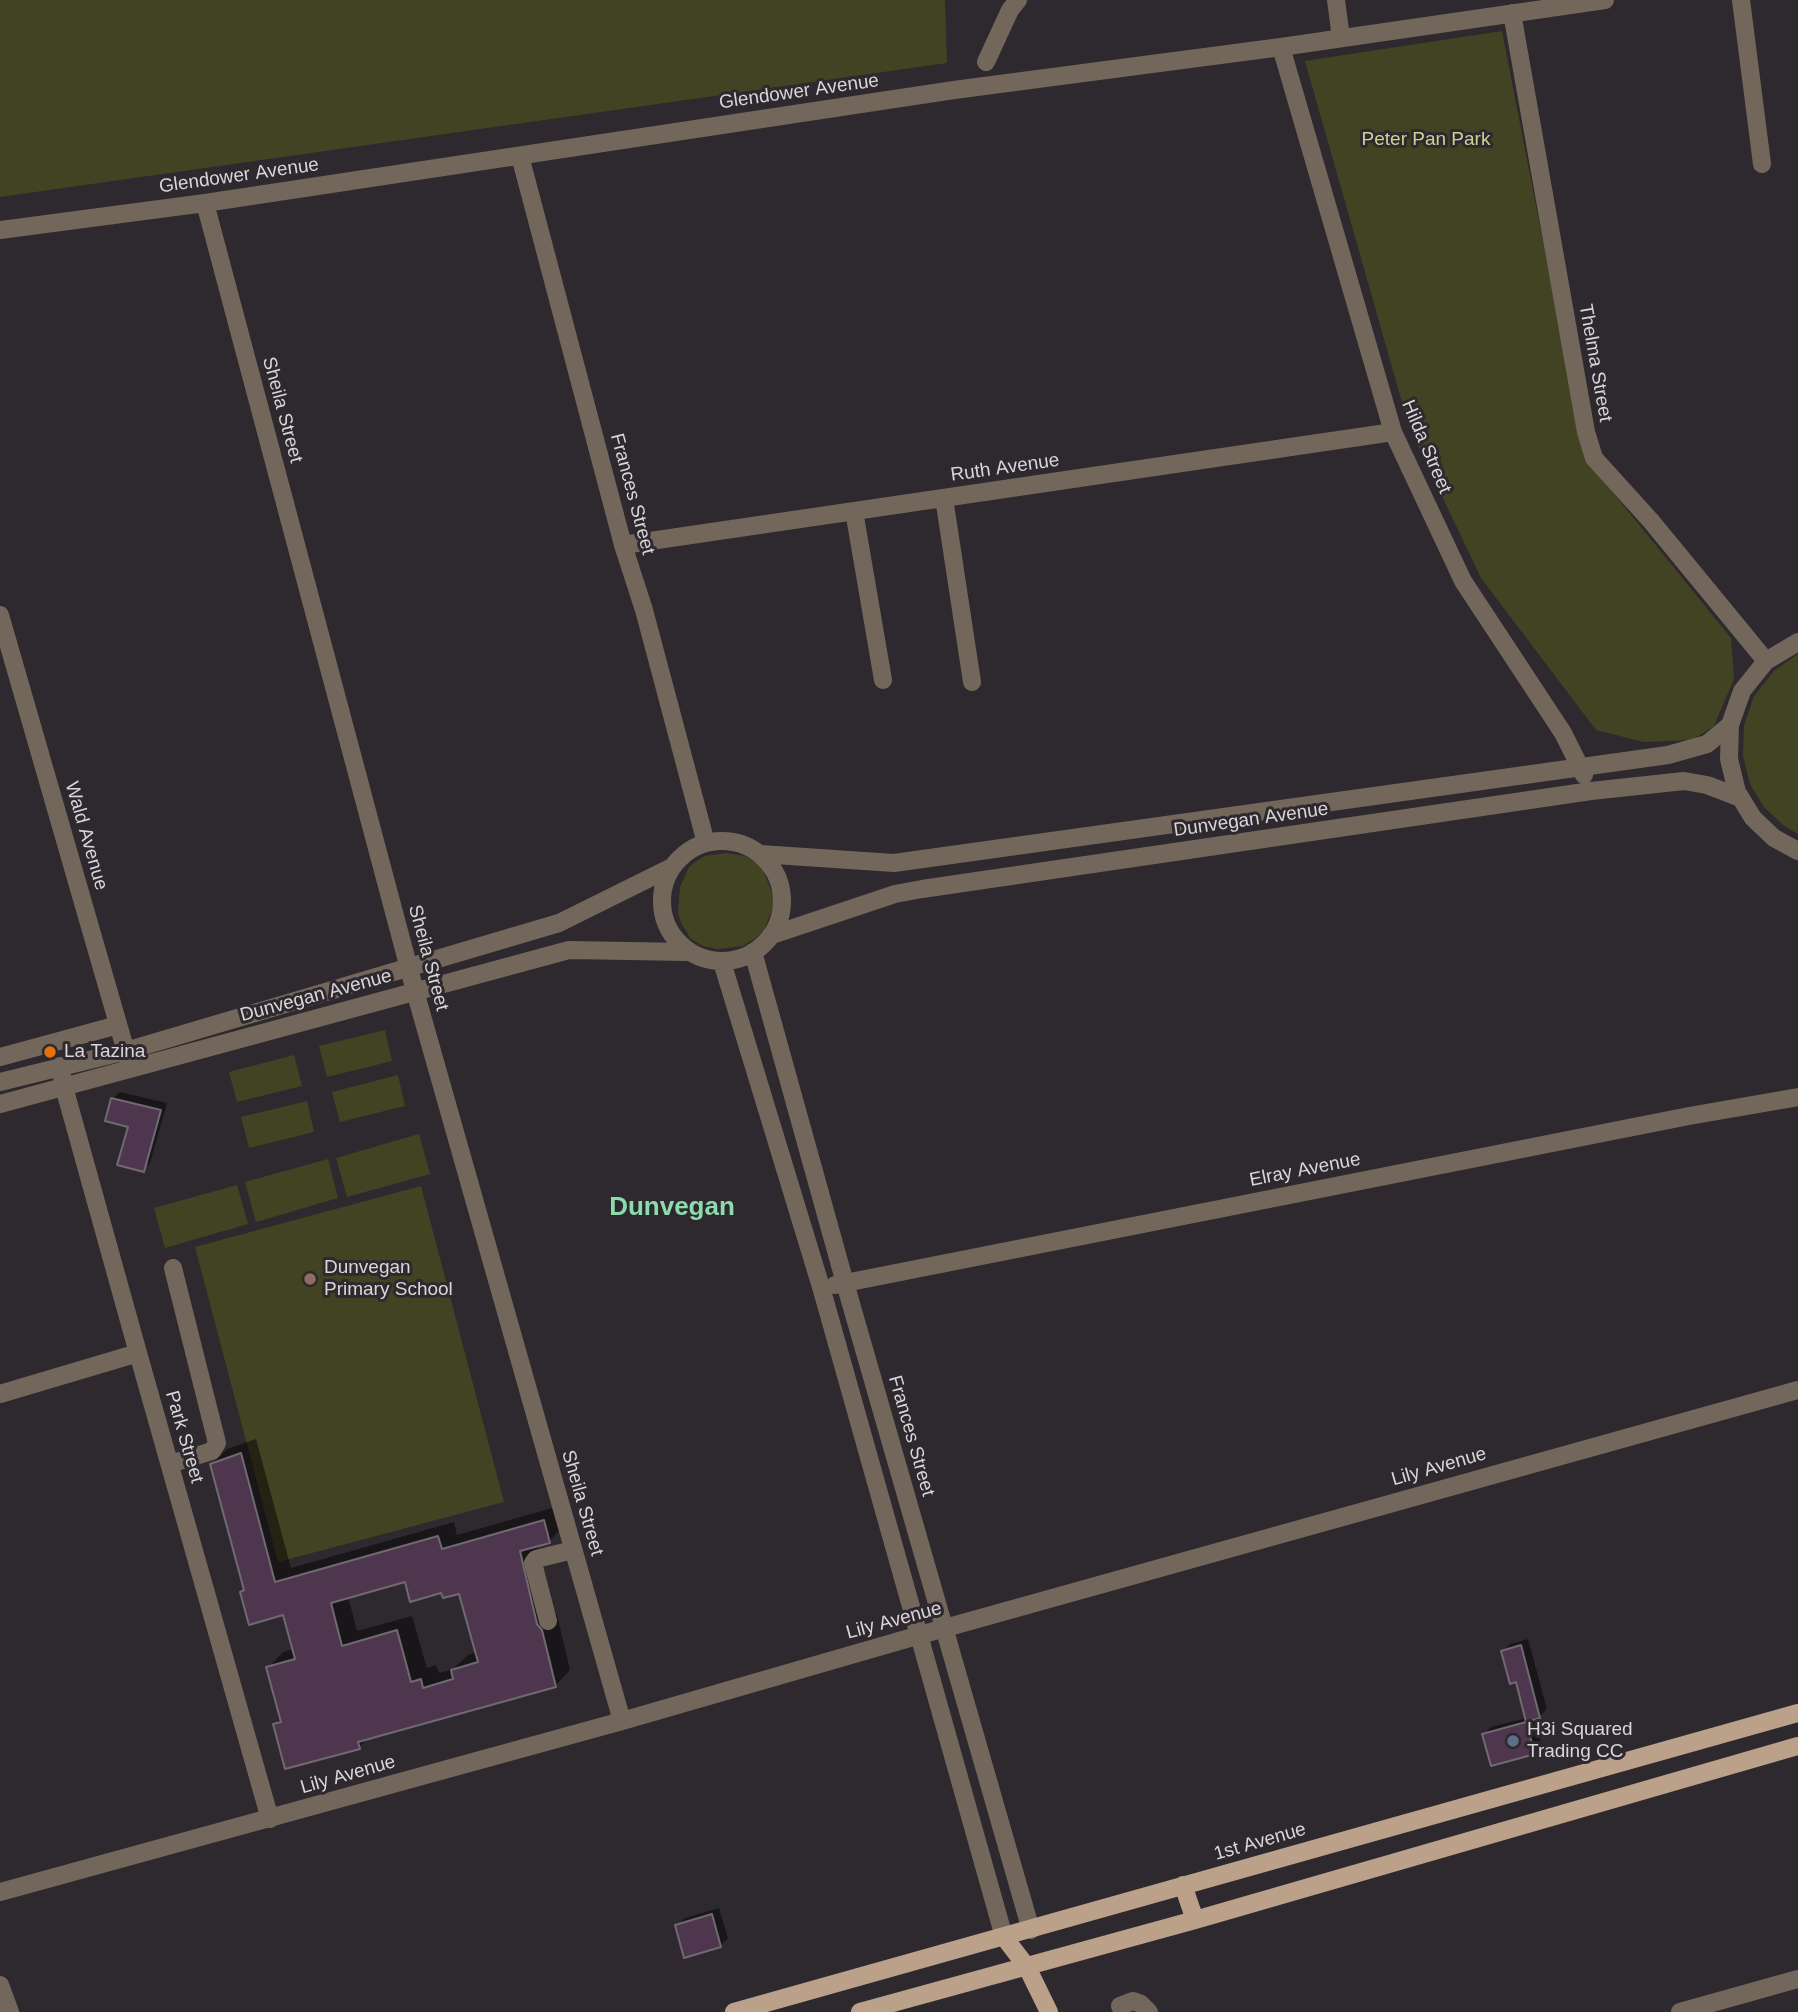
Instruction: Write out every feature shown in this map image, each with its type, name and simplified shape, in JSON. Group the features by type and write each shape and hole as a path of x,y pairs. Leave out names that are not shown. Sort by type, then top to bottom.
{"main road":[{"name":"1st Avenue","path":"734,2012 1798,1713"},
{"path":"860,2012 1195,1920 1798,1746"},
{"path":"1584,1773 1591,1804"},
{"path":"1183,1885 1195,1920"},
{"path":"1027,1967 1031,1930"},
{"path":"1004,1937 1027,1967 1049,2012"}],"street":[{"path":"986,62 1010,10 1018,0"},
{"path":"1336,0 1341,38"},
{"name":"Glendower Avenue","path":"0,230 205,203 954,90 1605,0"},
{"path":"1741,0 1762,164"},
{"name":"Thelma Street","path":"1512,13 1586,432 1594,458 1651,521 1766,661"},
{"name":"Hilda Street","path":"1280,47 1393,432 1463,582 1563,733 1591,791"},
{"name":"Frances Street","path":"520,156 623,545 644,610 706,842"},
{"name":"Sheila Street","path":"205,203 415,991 622,1721"},
{"name":"Ruth Avenue","path":"623,545 1393,432"},
{"path":"944,498 972,682"},
{"path":"854,511 883,680"},
{"name":"Wald Avenue","path":"0,615 129,1060"},
{"path":"1798,642 1766,661 1742,691 1730,725 1728,759 1741,798 1753,818 1774,838 1798,851"},
{"name":"Dunvegan Avenue","path":"760,855 894,863 1581,768 1698,748 1713,740 1730,725"},
{"name":"Dunvegan Avenue","path":"772,934 895,894 1591,791 1685,781 1707,785 1741,798"},
{"path":"1316,803 1320,831"},
{"path":"1180,822 1184,851"},
{"path":"725,841 744,845 760,855 772,868 779,884 782,901 779,919 772,934 753,953 738,959 722,962 688,952 674,939 665,922 661,903 664,884 672,867 687,852 706,842 725,841"},
{"path":"1029,844 1033,874"},
{"path":"894,863 895,894"},
{"name":"Dunvegan Avenue","path":"0,1104 64,1087 129,1060 409,967 559,923 672,867"},
{"path":"559,923 569,950"},
{"name":"Dunvegan Avenue","path":"0,1082 60,1066 129,1060 415,991 569,950 688,952"},
{"name":"Frances Street","path":"753,953 1031,1930"},
{"path":"722,962 821,1287 1004,1937"},
{"path":"0,1057 118,1025"},
{"name":"Park Street","path":"60,1066 270,1819"},
{"name":"Elray Avenue","path":"821,1287 1689,1115 1798,1097"},
{"path":"170,1464 212,1451 217,1443 173,1268"},
{"path":"0,1394 138,1353"},
{"name":"Lily Avenue","path":"0,1892 622,1721 1798,1390"},
{"path":"548,1621 533,1563 536,1559 573,1549"},
{"path":"1680,2012 1798,1979"},
{"path":"0,1985 10,2012"},
{"path":"1120,2006 1133,2001 1142,2004 1149,2012"}],"green space":[{"path":"0,0 945,0 947,63 0,197"},
{"name":"Peter Pan Park","path":"1502,31 1585,458 1731,638 1734,679 1714,726 1692,740 1644,742 1596,730 1481,578 1409,427 1305,61"},
{"path":"1798,654 1798,834 1783,825 1764,807 1750,784 1743,756 1744,726 1754,696 1774,671"},
{"path":"726,853 745,856 757,863 763,870 773,895 773,907 764,930 756,938 743,946 718,949 703,946 691,939 681,923 678,913 680,887 689,867 698,860 705,856"},
{"path":"385,1030 392,1061 327,1077 319,1046"},
{"path":"294,1055 302,1086 237,1102 229,1072"},
{"path":"398,1075 405,1106 340,1122 332,1092"},
{"path":"307,1101 314,1132 249,1148 241,1117"},
{"path":"419,1134 430,1174 347,1197 336,1158"},
{"path":"328,1159 338,1198 256,1222 245,1182"},
{"path":"237,1185 248,1224 165,1248 154,1208"},
{"path":"421,1186 504,1502 278,1562 195,1247"}],"building":[{"path":"111,1098 161,1110 144,1172 117,1165 128,1127 105,1121"},
{"path":"241,1453 275,1582 438,1536 442,1549 544,1520 550,1543 520,1551 537,1624 542,1630 556,1687 358,1742 360,1749 285,1769 273,1724 281,1722 266,1667 295,1659 283,1615 249,1625 240,1592 244,1590 210,1464","holes":["405,1582 410,1602 441,1593 443,1598 459,1594 478,1662 451,1670 453,1679 423,1688 421,1679 411,1682 397,1630 342,1646 331,1603"]},
{"path":"1521,1645 1540,1718 1526,1722 1516,1682 1510,1684 1501,1651"},
{"path":"1526,1722 1535,1754 1491,1766 1482,1734"},
{"path":"712,1914 721,1947 684,1958 675,1925"}],"place":[{"name":"La Tazina","path":"50,1052"},
{"name":"Dunvegan Primary School","path":"310,1279"},
{"name":"H3i Squared Trading CC","path":"1513,1741"}],"district":[{"name":"Dunvegan","path":"672,1208"}]}
